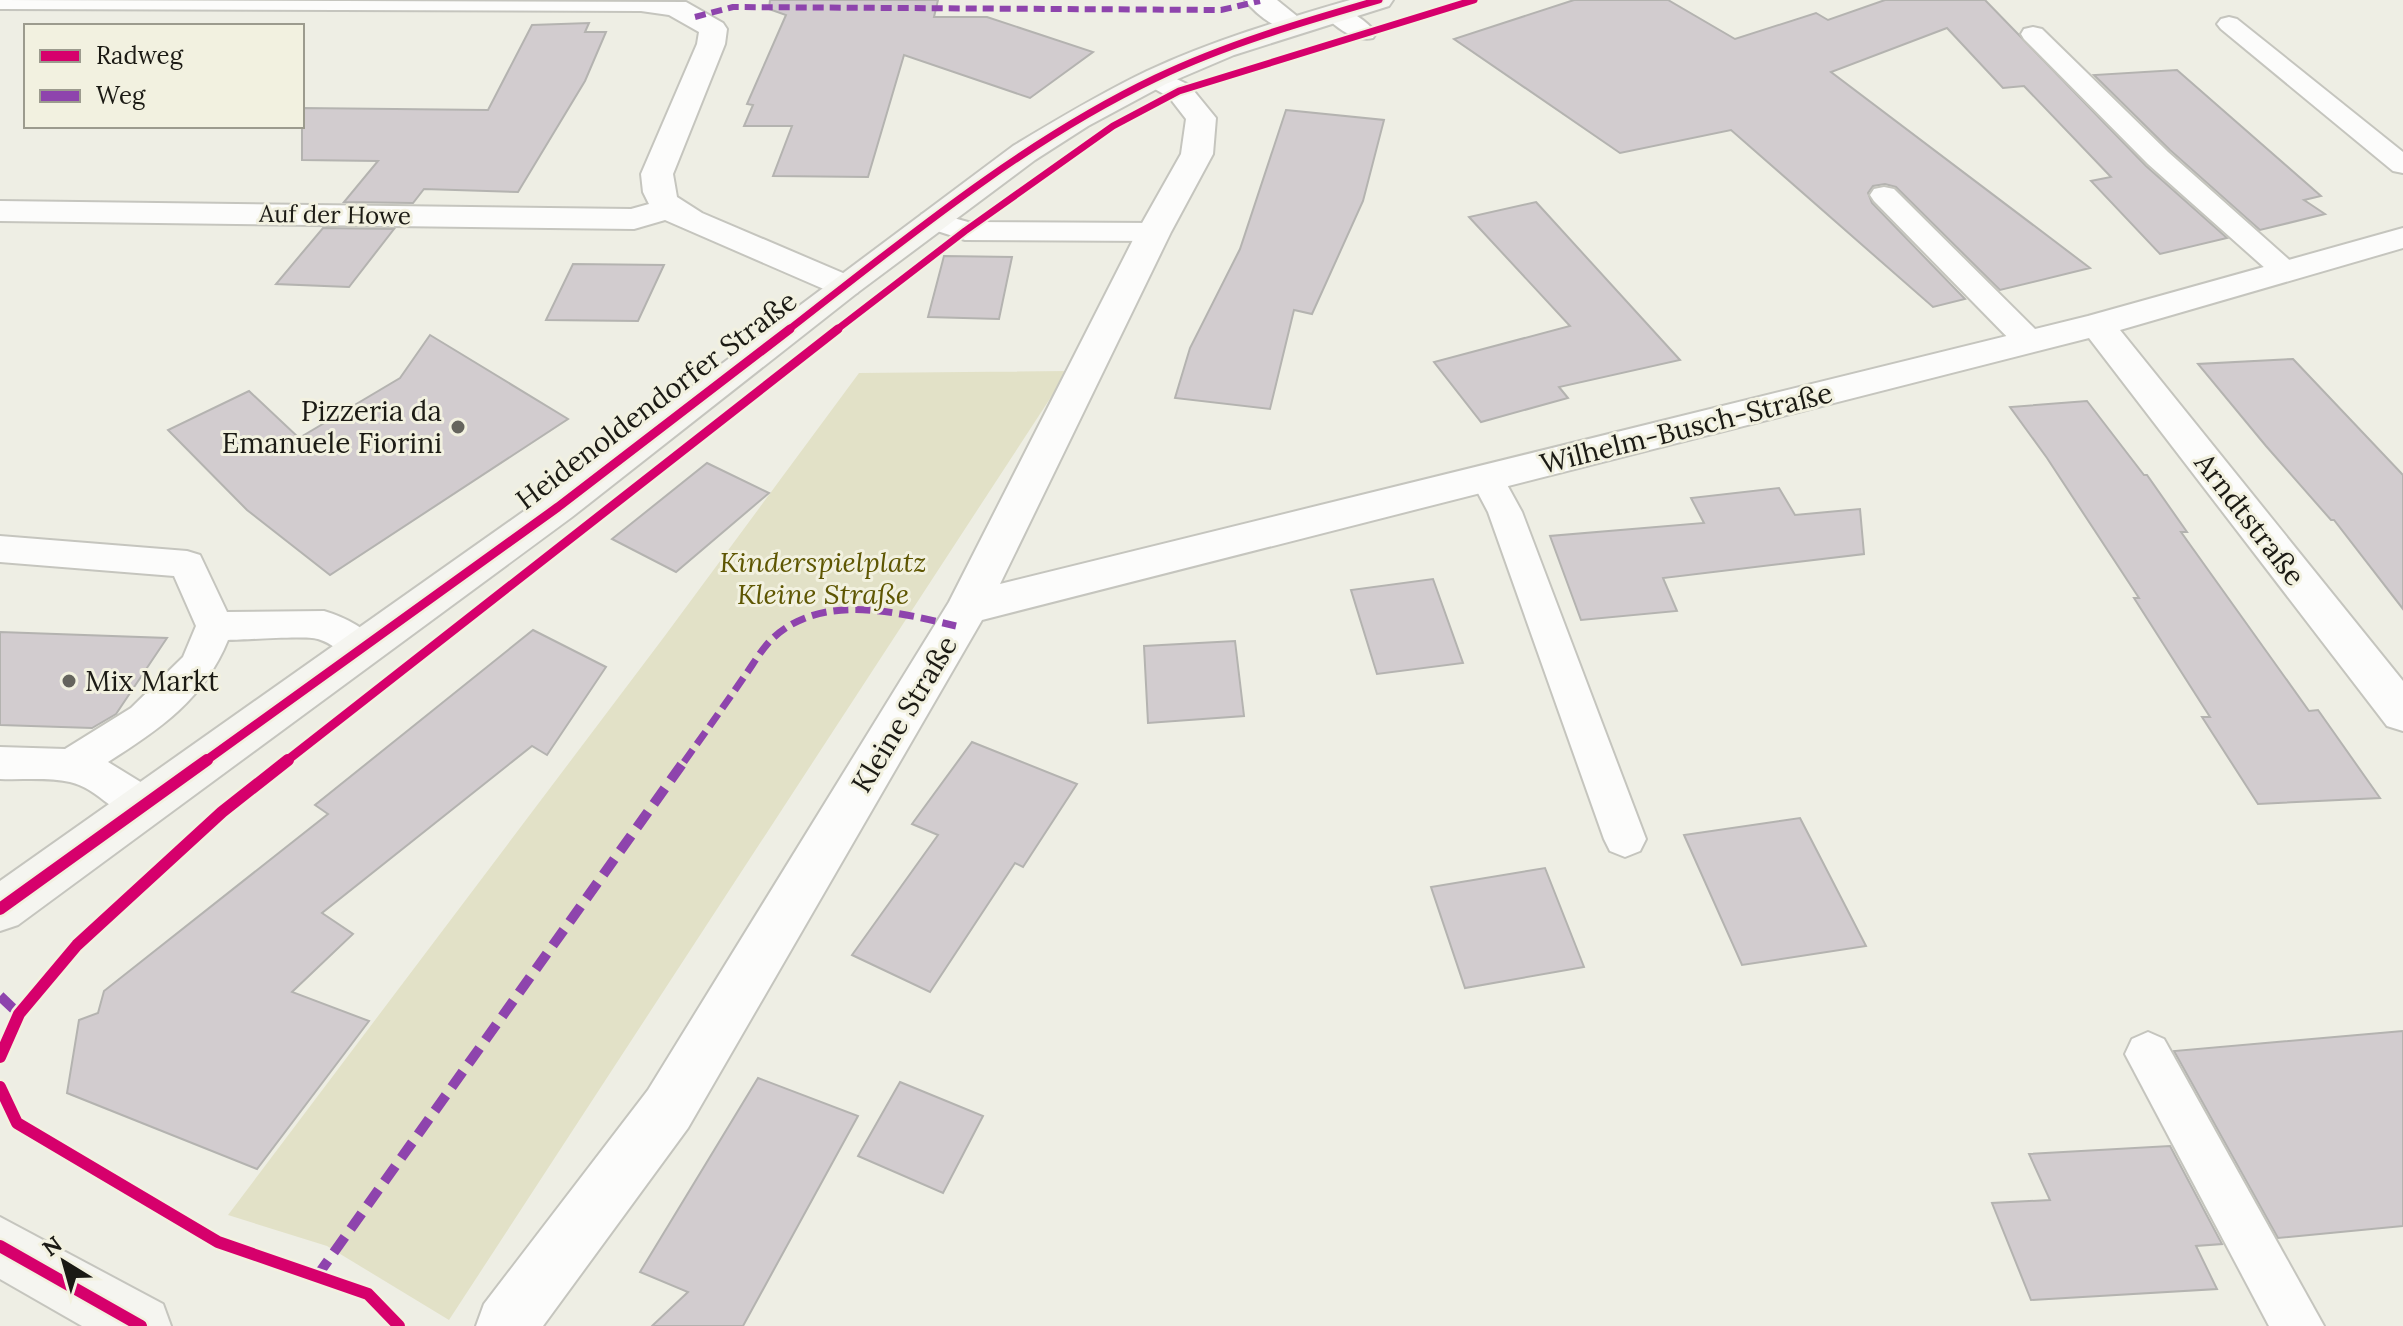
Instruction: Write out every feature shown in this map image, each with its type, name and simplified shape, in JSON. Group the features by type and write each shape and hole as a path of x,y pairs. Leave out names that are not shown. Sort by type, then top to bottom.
{"street":[{"path":"0,1 384,0 641,3 676,8 713,29 711,44 657,174 658,194 668,208 845,286"},
{"path":"1259,0 1294,25"},
{"name":"Heidenoldendorfer Straße","path":"0,909 558,507 1024,153 1077,120 1156,78 1224,49 1379,0"},
{"name":"Kleine Straße","path":"506,1326 668,1109 967,608 1154,232 1197,154 1201,118 1179,91 1156,78"},
{"name":"Auf der Howe","path":"0,211 634,219 668,208"},
{"name":"Wilhelm-Busch-Straße","path":"967,608 2097,325 2403,238"},
{"name":"Arndtstraße","path":"2097,325 2403,713"},
{"path":"0,1246 141,1326"}],"lane":[{"path":"1335,13 1364,33"},
{"path":"2229,24 2403,165"},
{"path":"2033,34 2158,158 2291,268"},
{"path":"2124,101 2291,268"},
{"path":"1884,195 2030,342"},
{"path":"932,220 965,231 1154,232"},
{"path":"1487,478 1505,512 1625,839"},
{"path":"0,549 187,564 215,626 199,665 145,719 71,765"},
{"path":"215,626 324,625 362,648"},
{"path":"0,763 71,765 95,774 145,806"},
{"path":"2148,1054 2298,1326"}],"green space":[{"name":"Kinderspielplatz Kleine Straße","path":"1068,371 449,1320 327,1246 228,1215 859,373"}],"building":[{"path":"770,0 938,0 934,17 987,17 1093,52 1030,98 904,55 868,177 773,176 792,126 744,126 753,105 747,104 786,15 769,9"},
{"path":"1574,0 1668,0 1735,39 1816,13 1828,20 1885,0 1985,0 2146,166 2227,238 2160,254 2091,181 2111,177 2024,86 2003,88 1947,28 1831,72 2090,268 2000,290 1896,187 1885,184 1873,186 1868,193 1872,203 1965,299 1933,307 1731,130 1620,153 1454,39"},
{"path":"589,23 585,32 606,32 585,81 518,192 424,189 413,203 344,202 378,161 302,160 304,108 488,110 532,25"},
{"path":"2177,70 2321,196 2304,200 2325,214 2260,230 2170,150 2094,75"},
{"path":"1286,110 1384,120 1363,201 1312,314 1294,310 1270,409 1175,398 1190,348 1240,249"},
{"path":"1536,202 1680,360 1559,387 1568,398 1481,422 1434,362 1570,326 1469,217"},
{"path":"323,228 394,229 349,287 276,284"},
{"path":"944,256 1012,257 999,319 928,317"},
{"path":"573,264 664,265 638,321 546,320"},
{"path":"430,335 568,419 330,575 247,510 168,430 249,391 299,438 400,378"},
{"path":"2293,359 2403,475 2403,609 2334,520 2266,446 2198,364"},
{"path":"2087,401 2147,475 2187,532 2181,532 2309,711 2318,710 2380,798 2258,804 2202,717 2210,717 2134,598 2139,598 2010,407"},
{"path":"707,463 769,493 676,572 612,539"},
{"path":"1779,488 1795,515 1860,509 1864,554 1663,578 1677,611 1581,620 1550,536 1704,523 1691,498"},
{"path":"1433,579 1463,663 1377,674 1351,590"},
{"path":"533,630 606,667 547,755 532,746 322,913 353,934 292,992 369,1021 257,1169 67,1093 79,1020 98,1013 104,991 328,814 315,805"},
{"name":"Mix Markt","path":"0,632 167,638 116,714 92,728 0,725"},
{"path":"1235,641 1244,716 1148,723 1144,646"},
{"path":"972,742 1077,784 1023,867 1015,863 930,992 852,955 938,835 912,824"},
{"path":"1800,818 1866,946 1742,965 1684,835"},
{"path":"1545,868 1584,967 1465,988 1431,887"},
{"path":"2403,1031 2403,1226 2278,1238 2174,1051"},
{"path":"758,1078 858,1116 743,1326 652,1326 688,1292 640,1272"},
{"path":"900,1082 983,1116 943,1193 858,1156"},
{"path":"2170,1146 2222,1244 2196,1246 2217,1289 2031,1300 1992,1203 2050,1200 2029,1154"}],"marked path":[{"path":"695,17 733,7 1221,10 1260,1"},
{"path":"317,1276 770,641 793,626 838,610 883,610 956,626"},
{"path":"0,996 19,1014"}],"cycle path":[{"path":"0,909 558,507 1024,153 1077,120 1156,78 1224,49 1379,0"},
{"path":"0,1057 19,1014 77,945 222,812 685,446 965,231 1113,126 1179,91 1474,0"},
{"path":"0,1087 17,1123 218,1242 368,1294 399,1326"},
{"path":"0,1246 141,1326"}],"place":[{"name":"Pizzeria da Emanuele Fiorini","path":"458,427"},
{"name":"Mix Markt","path":"69,681"}]}
